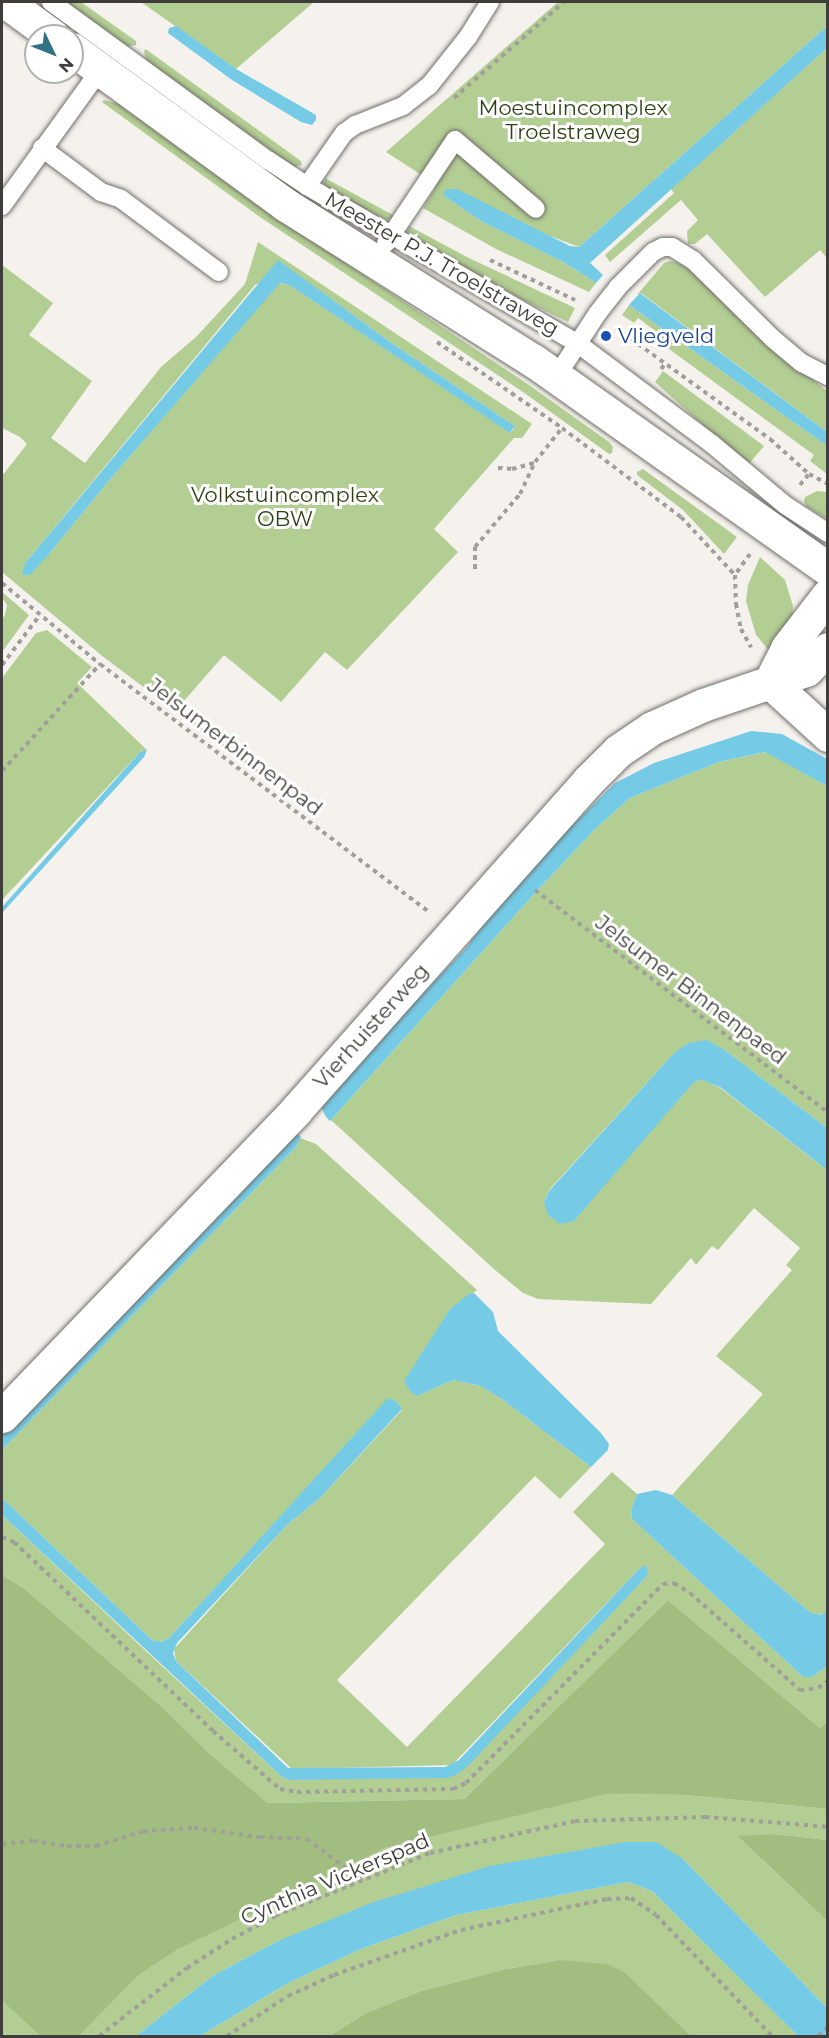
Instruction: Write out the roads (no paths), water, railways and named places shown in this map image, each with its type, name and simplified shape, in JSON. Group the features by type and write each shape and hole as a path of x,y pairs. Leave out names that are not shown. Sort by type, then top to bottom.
{"street":[{"path":"6,2 36,24"},
{"name":"Meester P.J. Troelstraweg","path":"84,59 286,205 383,247 556,377 828,569"},
{"path":"828,595 787,648 770,682 828,735"},
{"name":"Vierhuisterweg","path":"2,1416 296,1110 588,781 618,751 652,728 703,705 806,670 828,650"}],"lane":[{"name":"Meester P.J. Troelstraweg","path":"51,2 307,186 383,247 577,343 712,444 785,505 828,533"},
{"path":"307,186 344,133 355,125 403,106 429,87 468,37 490,2"},
{"path":"2,206 100,70"},
{"path":"383,247 454,140 536,208"},
{"path":"42,148 100,192 121,199 219,273"},
{"path":"556,377 577,343 625,280 653,252 663,247 672,247 693,260 772,338 802,363 828,376"}],"water":[{"path":"176,26 236,69 316,115 316,120 312,125 301,122 232,80 168,33 169,28"},
{"path":"827,26 827,48 590,263 603,275 596,283 565,263 481,221 443,195 446,189 457,189 570,246 579,247"},
{"path":"278,260 390,342 515,426 510,433 291,286 280,283 106,484 50,553 30,575 23,575 26,562"},
{"path":"640,293 827,432 827,446 629,305"},
{"path":"751,731 782,734 827,759 827,786 765,752 719,762 630,798 595,829 535,893 330,1121 326,1117 321,1107 365,1055 465,949 521,876 615,783 654,763"},
{"path":"147,750 144,757 2,913 2,907 140,752"},
{"path":"707,1040 726,1051 827,1128 827,1170 720,1087 702,1080 694,1082 574,1221 560,1224 548,1215 544,1202 549,1191 673,1054 688,1043"},
{"path":"296,1134 301,1136 297,1146 2,1450 2,1432"},
{"path":"474,1293 493,1312 498,1331 601,1433 609,1444 608,1450 591,1467 481,1386 453,1380 417,1396 410,1391 404,1381 450,1309 469,1294"},
{"path":"388,1398 397,1402 402,1409 320,1498 287,1525 177,1643 173,1653 176,1661 288,1768 445,1767 459,1760 638,1570 643,1566 647,1567 648,1575 469,1765 456,1775 447,1778 289,1780 282,1777 2,1515 2,1498 152,1640 161,1642 169,1638"},
{"path":"656,1490 672,1495 811,1613 822,1615 827,1609 827,1666 812,1677 803,1677 632,1519 631,1510 637,1494"},
{"path":"626,1842 656,1842 683,1859 827,2008 827,2036 798,2036 652,1891 628,1882 456,1915 361,1949 290,1982 200,2036 136,2036 214,1975 278,1941 371,1903 490,1866"}],"place":[{"name":"Vliegveld","path":"606,336"}],"park label":[{"name":"Moestuincomplex Troelstraweg","path":"573,120"},
{"name":"Volkstuincomplex OBW","path":"285,507"}]}
